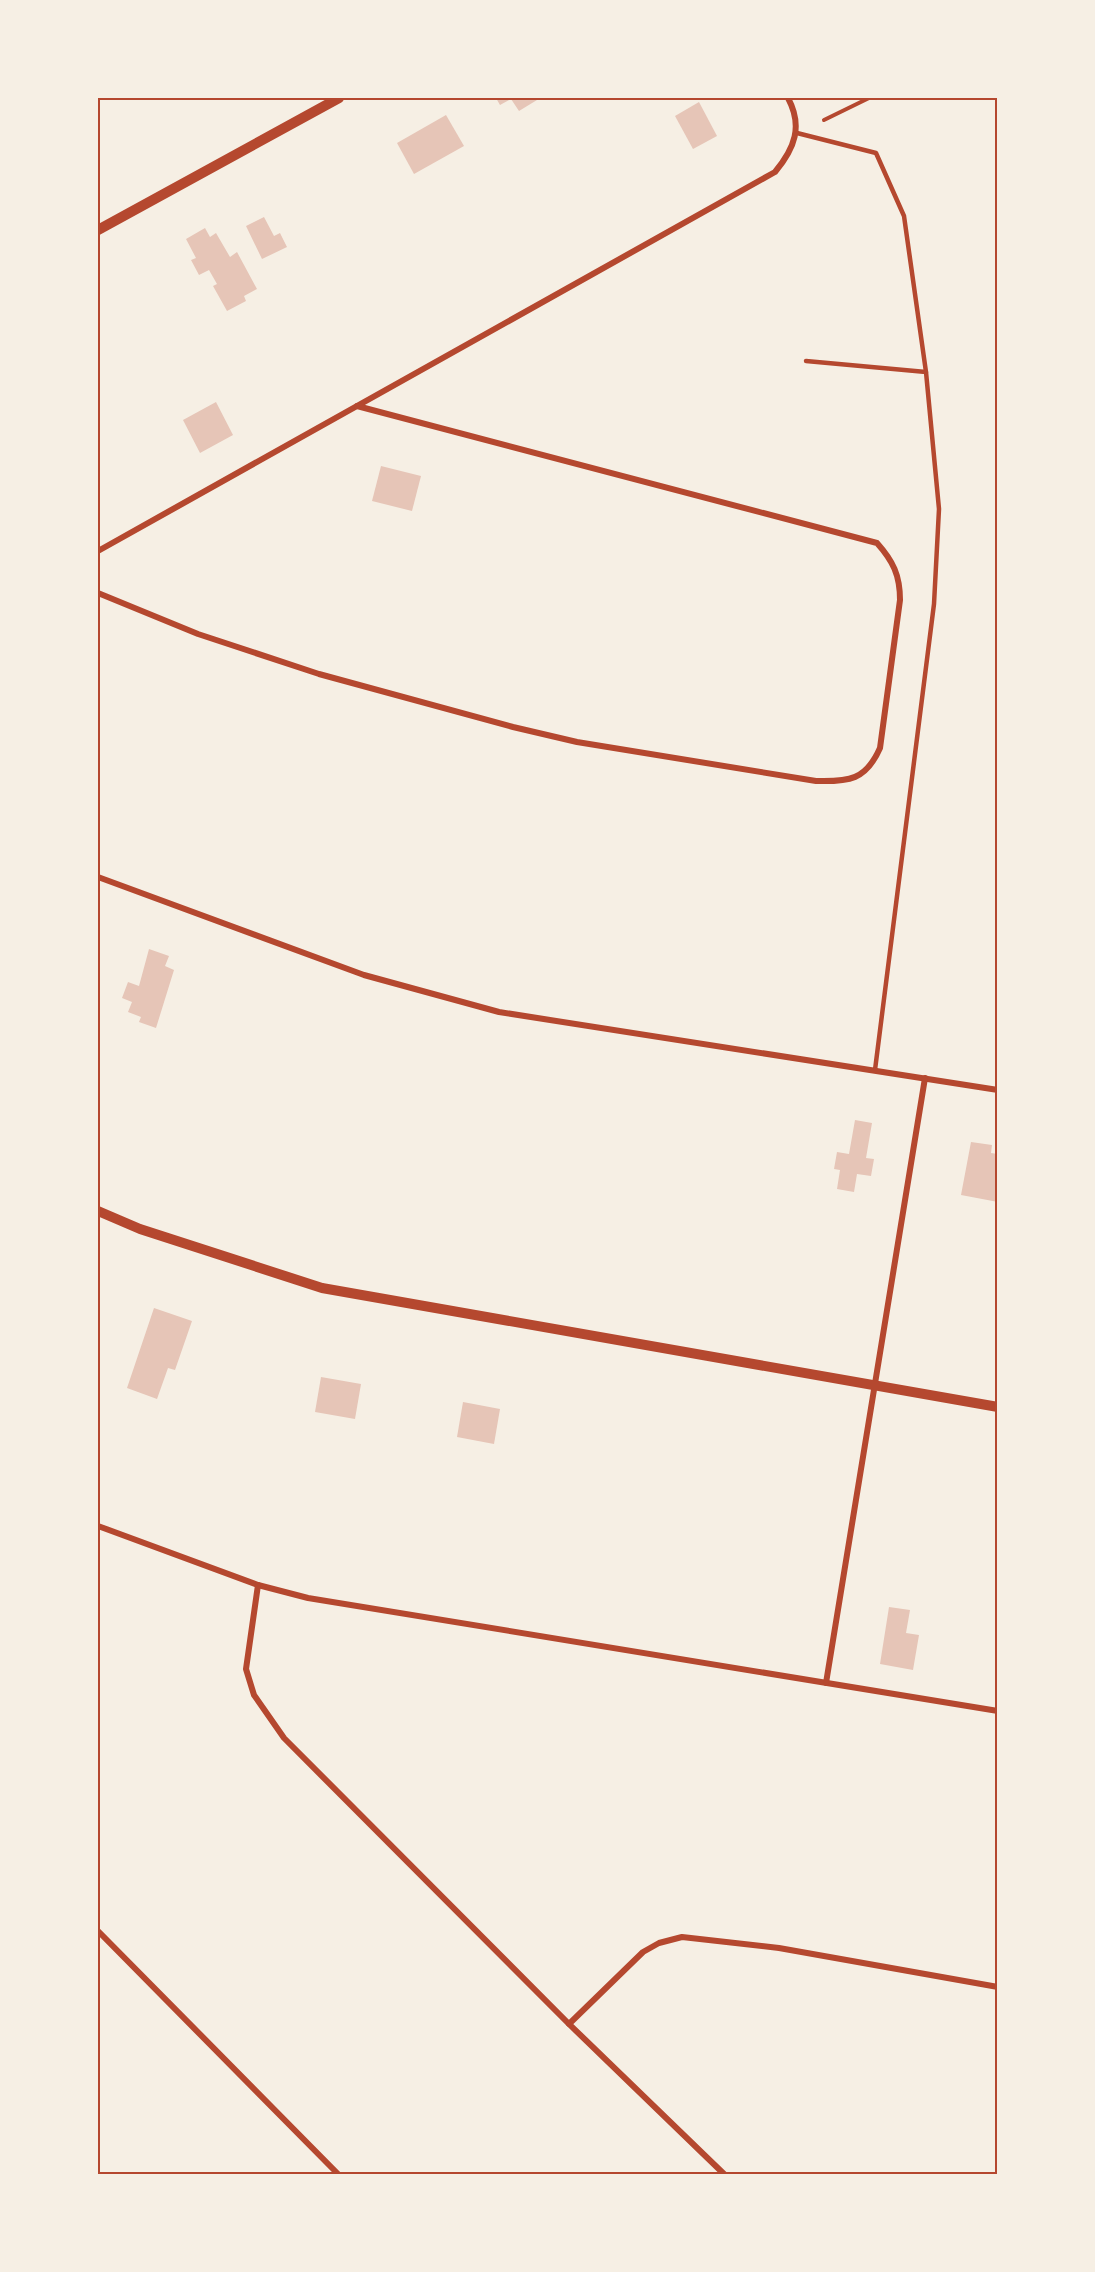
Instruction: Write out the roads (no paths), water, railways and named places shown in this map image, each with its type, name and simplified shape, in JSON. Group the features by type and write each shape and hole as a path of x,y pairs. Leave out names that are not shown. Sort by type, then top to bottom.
{"street":[{"path":"98,230 339,98"},
{"path":"98,551 775,172 786,159 797,133 795,111 788,98"},
{"path":"98,593 198,634 319,674 513,728 577,742 674,759 833,782 851,780 864,773 875,761 880,748 900,600 900,580 893,561 877,543 357,406"},
{"path":"98,877 364,975 499,1012 998,1090"},
{"path":"826,1683 925,1078"},
{"path":"98,1212 161,1237 322,1288 873,1387 998,1407"},
{"path":"98,1526 258,1585 308,1598 998,1711"},
{"path":"258,1585 246,1670 254,1695 284,1738 569,2024 724,2175"},
{"path":"98,1931 338,2175"},
{"path":"569,2024 643,1952 659,1942 682,1937 779,1948 998,1987"}],"lane":[{"path":"797,133 876,153 904,216 926,372 939,509 934,604 874,1070"},
{"path":"806,361 926,372"}]}
